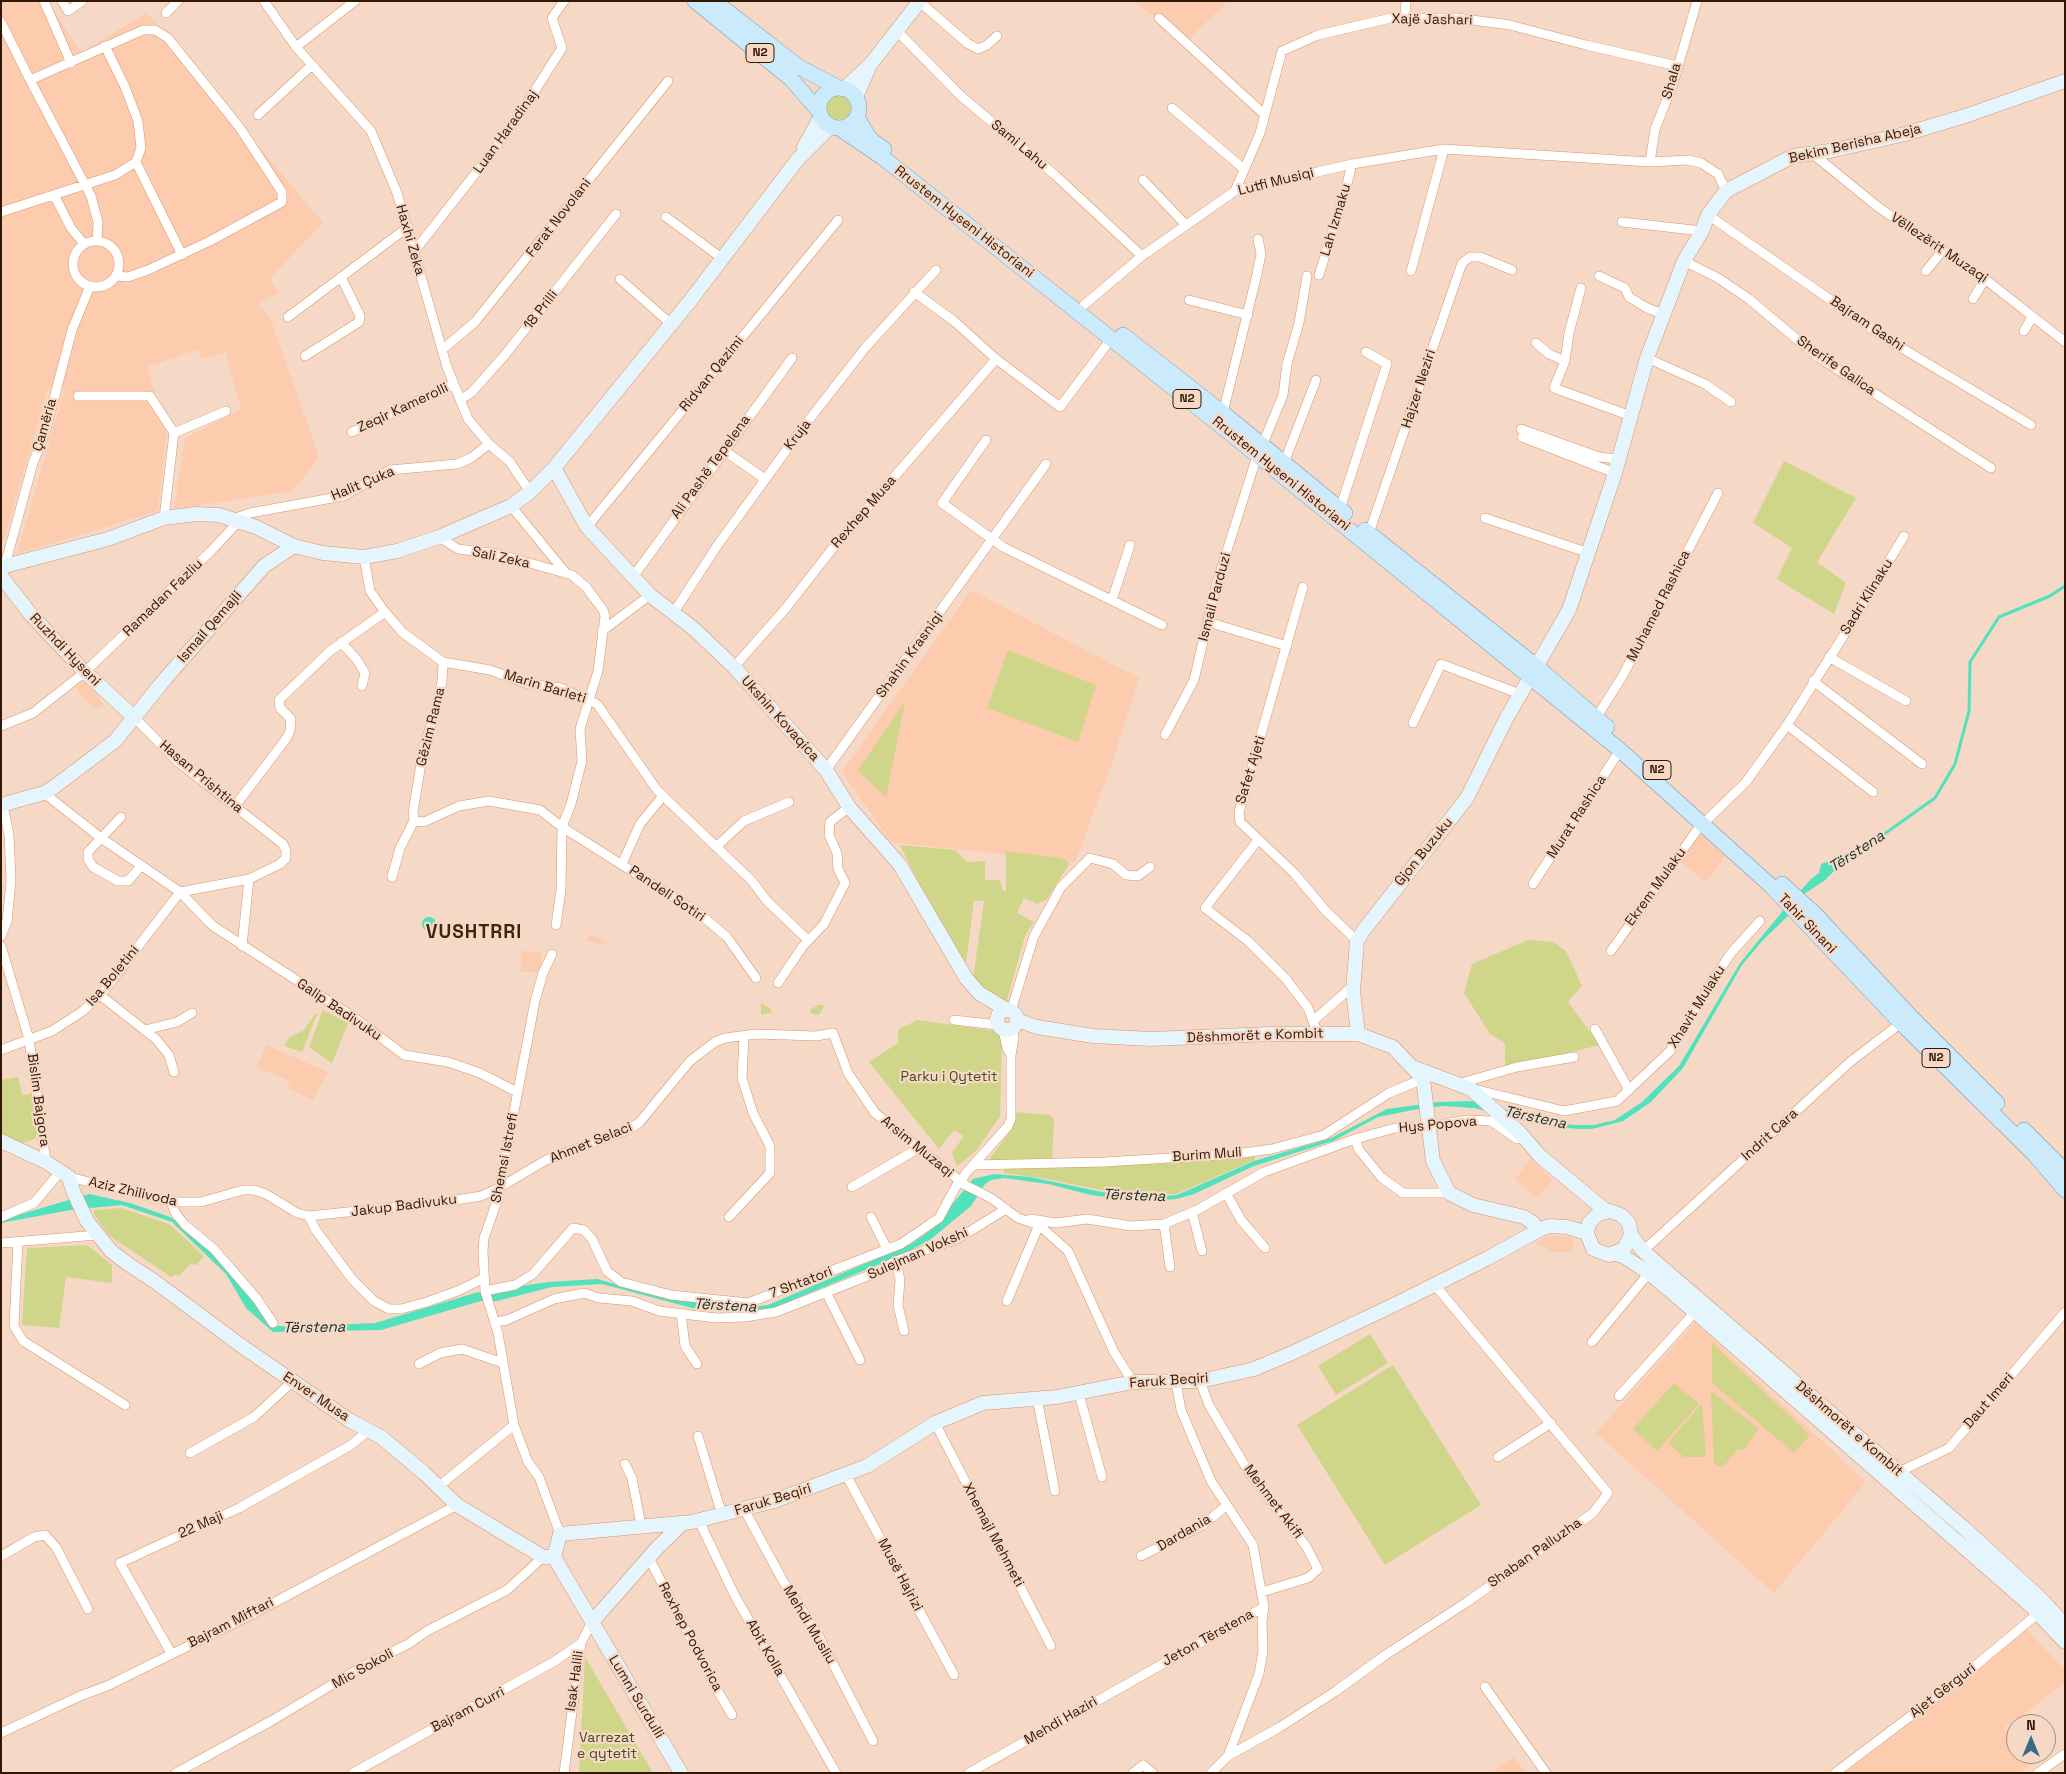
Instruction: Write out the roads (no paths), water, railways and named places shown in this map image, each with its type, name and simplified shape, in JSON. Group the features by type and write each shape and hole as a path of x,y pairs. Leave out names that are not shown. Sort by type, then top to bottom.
{"main road":[{"name":"N2","path":"695,1 791,79 828,120"},
{"name":"N2","path":"714,1 799,67 846,91"},
{"path":"846,91 859,107 857,117 850,125 828,120 824,95 846,91"},
{"name":"Rrustem Hyseni Historiani","path":"857,117 870,139 955,201 1084,305 1223,413 1259,451 1284,463 1533,672"},
{"name":"Rrustem Hyseni Historiani","path":"828,120 882,157 1111,339 1259,451 1533,672"},
{"name":"Tahir Sinani","path":"1533,672 1596,718 1705,821 1772,881 2065,1171"},
{"name":"Tahir Sinani","path":"1533,672 1620,750 1705,821"},
{"name":"Tahir Sinani","path":"1813,920 1901,1023 2035,1155 2065,1190"}],"street":[{"path":"44,1 71,63"},
{"path":"62,1 68,11 82,1"},
{"path":"166,13 178,1"},
{"name":"Haxhi Zeka","path":"264,1 296,47 371,131 396,191 408,227 413,253 454,384 468,419 489,444 510,462 530,492"},
{"path":"296,47 355,1"},
{"name":"Luan Haradinaj","path":"413,253 499,143 562,48 552,18 564,1"},
{"path":"1406,1 1406,18"},
{"name":"Shala","path":"1650,162 1655,130 1697,1"},
{"path":"846,91 898,32 920,2 966,43 978,49 987,45 997,36"},
{"path":"1159,18 1265,115"},
{"name":"Xajë Jashari","path":"1235,191 1265,115 1282,51 1318,35 1391,18 1457,18 1510,25 1677,66"},
{"path":"1,22 85,184 96,211 97,240"},
{"path":"30,80 143,30 155,30 168,38 240,128 282,192 282,202 182,255 128,277 116,276"},
{"name":"Sami Lahu","path":"898,32 962,97 1055,175 1142,256"},
{"path":"1,212 115,175 136,162 141,148 138,121 125,87 105,46"},
{"path":"258,115 312,65"},
{"name":"Ferat Novolani","path":"443,348 475,322 668,81"},
{"name":"Bekim Berisha Abeja","path":"1533,672 1569,610 1632,416 1647,358 1684,261 1702,231 1708,215 1726,191 1793,156 1813,154 1914,131 2065,81"},
{"path":"1172,108 1244,169"},
{"path":"3,570 108,539 164,518 196,514 220,515 256,527 294,546 323,553 364,557 397,551 439,537 511,506 530,492 554,468 723,259 828,120"},
{"path":"1411,271 1444,149"},
{"name":"Lutfi Musiqi","path":"1084,305 1142,256 1235,191 1352,164 1444,149 1650,162 1688,160 1701,163 1718,174 1726,191"},
{"name":"Vëllezërit Muzaqi","path":"1813,154 1878,206 1985,279 2032,318 2065,342"},
{"path":"136,162 182,255"},
{"name":"Lah Izmaku","path":"1319,275 1346,192 1352,164"},
{"path":"1143,180 1186,225"},
{"path":"54,195 71,228 84,244"},
{"name":"18 Prilli","path":"460,400 472,392 510,348 616,214"},
{"name":"Bajram Gashi","path":"1708,215 1890,341 2031,425"},
{"path":"666,217 723,259"},
{"name":"Ridvan Qazimi","path":"587,527 838,220"},
{"path":"1622,222 1702,231"},
{"path":"288,317 408,227"},
{"path":"1223,413 1248,315 1261,254 1258,239"},
{"path":"97,240 110,245 118,255 119,268 116,276 106,285 90,286 77,277 73,267 74,256 84,244 97,240"},
{"path":"1926,271 1943,250"},
{"name":"Hajzer Neziri","path":"1369,533 1462,263 1470,258 1480,257 1512,270"},
{"name":"Sherife Galica","path":"1684,261 1718,278 1749,299 1818,356 1991,468"},
{"name":"Kruja","path":"674,612 717,546 865,348 936,270"},
{"name":"Ismail Parduzi","path":"1165,735 1194,680 1218,582 1259,451 1282,395 1287,364 1300,323 1307,276"},
{"path":"1599,276 1625,288 1630,297 1647,308 1663,314"},
{"path":"305,356 359,322 360,316 341,277"},
{"path":"620,279 671,324"},
{"path":"1973,299 1985,279"},
{"name":"Çamëria","path":"3,570 33,463 45,433 72,330 90,286"},
{"path":"1581,288 1569,333 1565,361 1554,388 1632,416"},
{"path":"914,292 954,321 996,359 1060,407 1111,339"},
{"path":"1189,300 1248,315"},
{"path":"2024,331 2032,318"},
{"path":"1536,343 1549,354 1565,361"},
{"name":"Rrustem Hyseni Historiani","path":"1340,509 1387,364 1366,352"},
{"name":"Ali Pashë Tepelena","path":"633,577 723,450 792,358"},
{"path":"1647,358 1705,384 1731,402"},
{"name":"Rexhep Musa","path":"734,667 786,608 832,549 996,359"},
{"name":"Rrustem Hyseni Historiani","path":"1284,463 1316,380"},
{"name":"Zeqir Kamerolli","path":"352,432 454,384"},
{"name":"Çamëria","path":"78,396 150,396 174,433"},
{"path":"164,518 174,433 226,411"},
{"path":"1522,433 1600,457 1616,466 1522,433"},
{"path":"986,440 942,503 1003,547 1162,625"},
{"name":"Halit Çuka","path":"235,520 250,513 343,496 390,470 457,464 472,458 489,444"},
{"path":"723,450 766,479"},
{"name":"Shahin Krasniqi","path":"826,770 1046,464"},
{"name":"Ukshin Kovaqica","path":"554,468 587,527 650,594 674,612 734,667 826,770 850,807 900,864 962,973 979,993 981,1000 1007,1022"},
{"name":"Muhamed Rashica","path":"1596,718 1622,677 1718,493"},
{"name":"Sali Zeka","path":"511,506 565,572"},
{"path":"1485,518 1589,553"},
{"name":"Ramadan Fazliu","path":"1,726 33,713 85,672 212,550 235,520"},
{"name":"Sadri Klinaku","path":"1705,821 1746,782 1787,725 1904,536"},
{"name":"Sali Zeka","path":"439,537 458,549 498,554 572,575 586,587 603,610 605,616 598,670 590,699 583,714 580,729 582,761 571,804 562,827"},
{"path":"1112,600 1130,545"},
{"name":"Ismail Qemajli","path":"135,718 165,679 264,566 294,546"},
{"name":"Marin Barleti","path":"364,557 370,591 384,612 402,632 443,662 490,670 524,683 561,688 590,699 610,720 618,738 663,796 752,881 772,907 808,940"},
{"name":"Ruzhdi Hyseni","path":"3,570 31,614 85,672 135,718"},
{"name":"Safet Ajeti","path":"1304,587 1239,812 1240,822 1294,873 1325,910 1357,941"},
{"path":"602,632 650,594"},
{"path":"235,806 286,739 290,731 291,719 280,708 279,700 341,642 384,612"},
{"path":"1208,622 1287,646"},
{"path":"341,642 357,660 365,673 362,686"},
{"path":"1829,657 1906,701"},
{"name":"Gëzim Rama","path":"392,878 400,848 414,821 413,812 424,746 434,720 442,682 443,662"},
{"path":"1413,723 1442,664 1520,694"},
{"name":"Gjon Buzuku","path":"1358,1034 1354,985 1357,941 1363,930 1467,798 1484,761 1533,672"},
{"path":"1814,681 1922,764"},
{"path":"1,936 7,921 11,881 9,835 2,805 44,793 62,782 115,741 135,718"},
{"name":"Hasan Prishtina","path":"135,718 178,762 283,844 286,851 286,858 280,864 249,879 180,892"},
{"path":"1787,725 1873,792"},
{"name":"Murat Rashica","path":"1533,884 1620,750"},
{"path":"44,793 101,838 180,892"},
{"path":"622,864 640,824 663,796"},
{"name":"Pandeli Sotiri","path":"414,821 424,822 459,806 488,802 540,810 562,827 700,914 727,937 756,978"},
{"path":"716,847 744,821 789,802"},
{"path":"778,983 808,940 824,924 845,883 838,869 837,853 829,834 830,822 850,807"},
{"path":"121,817 88,852 88,859 93,867 118,881 128,881 141,866"},
{"name":"Ekrem Mulaku","path":"1610,951 1705,821"},
{"path":"556,925 561,890 562,827"},
{"path":"1258,840 1205,908 1248,941 1286,979 1308,1008 1316,1028 1354,985"},
{"path":"954,1020 1007,1022 1034,936 1060,886 1090,858 1113,864 1126,875 1138,876 1150,867"},
{"path":"242,946 249,879"},
{"name":"Galip Badivuku","path":"180,892 213,926 347,1013 404,1055 456,1065 480,1073 517,1092"},
{"name":"Isa Boletini","path":"1,1050 52,1031 83,1011 100,995 180,892"},
{"name":"Xhavit Mulaku","path":"1470,1089 1564,1111 1617,1102 1670,1051 1731,953 1760,921"},
{"name":"Bislim Bajgora","path":"1,946 29,1039 46,1162"},
{"name":"Shemsi Istrefi","path":"552,954 543,973 536,1001 494,1213 484,1238 484,1278 485,1291 496,1322 514,1425 528,1462 539,1476 560,1534"},
{"path":"100,995 156,1039 169,1055 174,1072"},
{"path":"145,1030 177,1022 192,1013"},
{"name":"Dëshmorët e Kombit","path":"1007,1022 1030,1030 1037,1027 1093,1036 1151,1040 1316,1028 1358,1034 1393,1047 1410,1066 1470,1089"},
{"name":"7 Shtatori","path":"485,1291 515,1285 533,1274 573,1228 584,1230 592,1239 607,1271 621,1282 671,1295 748,1303 901,1244 939,1218 966,1173 1008,1126 1011,1119 1011,1055 1007,1048 1007,1022"},
{"name":"Indrit Cara","path":"1643,1251 1850,1062 1901,1023"},
{"path":"1595,1029 1629,1090"},
{"name":"Ahmet Selaci","path":"499,1188 546,1160 625,1131 639,1123 690,1061 706,1047 725,1038 744,1036 816,1036 833,1033"},
{"name":"Arsim Muzaqi","path":"833,1033 848,1073 875,1113 962,1182 992,1198 1018,1218 1039,1225 1068,1251 1114,1352 1133,1382"},
{"path":"729,1217 770,1173 770,1146 753,1113 742,1078 744,1036"},
{"path":"1574,1057 1517,1067 1470,1089 1520,1133 1540,1156 1606,1211"},
{"path":"1410,1066 1424,1084 1433,1161 1449,1193"},
{"name":"Burim Muli","path":"974,1165 1218,1155 1272,1149 1324,1135 1389,1093 1424,1084"},
{"name":"Hys Popova","path":"1018,1218 1056,1223 1087,1219 1130,1226 1164,1224 1192,1212 1264,1172 1355,1139 1396,1128 1467,1120 1491,1121 1512,1134 1528,1150 1540,1156"},
{"path":"1355,1139 1359,1150 1381,1177 1403,1193 1449,1193 1473,1205 1530,1220 1539,1230"},
{"path":"1,1141 46,1162 65,1175 34,1203 1,1217"},
{"path":"852,1187 919,1148"},
{"name":"Enver Musa","path":"65,1175 88,1221 111,1251 243,1348 349,1420 370,1430 423,1472 457,1505 549,1557"},
{"name":"Aziz Zhilivoda","path":"65,1175 171,1202 201,1202 243,1190 254,1190 266,1194 297,1213 309,1216"},
{"name":"Jakup Badivuku","path":"309,1216 443,1202 481,1196 499,1188"},
{"path":"1226,1193 1241,1220 1265,1248"},
{"path":"171,1202 176,1214 185,1225 214,1250 257,1299 274,1323"},
{"name":"Sulejman Vokshi","path":"496,1322 507,1320 554,1299 584,1293 599,1298 632,1301 659,1311 716,1318 745,1318 776,1312 875,1273 896,1261 959,1238 1006,1209"},
{"path":"1606,1211 1616,1212 1626,1218 1631,1235 1624,1249 1615,1254 1598,1252 1590,1244 1586,1233 1591,1219 1606,1211"},
{"path":"1192,1212 1202,1251"},
{"path":"309,1216 315,1229 352,1279 374,1302 389,1309 402,1310 427,1302 460,1290 484,1278"},
{"path":"871,1217 887,1249"},
{"path":"1516,1217 1524,1224 1523,1237"},
{"path":"1164,1224 1170,1267"},
{"path":"1007,1301 1039,1225"},
{"name":"Faruk Beqiri","path":"560,1534 699,1521 798,1494 883,1458 935,1423 983,1403 1079,1394 1133,1382 1200,1381 1254,1369 1292,1354 1488,1258 1523,1237 1539,1230 1549,1226 1567,1227 1586,1233"},
{"path":"1,1243 97,1235"},
{"name":"Dëshmorët e Kombit","path":"1631,1235 1643,1251 1716,1322 2043,1610 2065,1625"},
{"path":"18,1241 14,1326 23,1341 125,1405"},
{"name":"Dëshmorët e Kombit","path":"1615,1254 1623,1256 1648,1273 1695,1312 1716,1322"},
{"path":"896,1261 900,1280 898,1305 904,1331"},
{"path":"1592,1342 1648,1273"},
{"name":"Shaban Palluzha","path":"1228,1756 1280,1727 1336,1692 1384,1656 1467,1602 1593,1513 1608,1493 1434,1284"},
{"path":"826,1292 860,1360"},
{"path":"1620,1396 1695,1312"},
{"name":"Daut Imeri","path":"1899,1472 1949,1448 2065,1312"},
{"path":"681,1313 685,1346 697,1364"},
{"path":"419,1364 440,1353 462,1348 503,1363"},
{"path":"190,1453 254,1417 293,1381"},
{"name":"Mehmet Akifi","path":"1200,1381 1209,1405 1250,1474 1306,1546 1318,1569 1308,1578 1262,1592"},
{"name":"Jeton Tërstena","path":"1176,1382 1177,1397 1197,1450 1226,1506 1253,1545 1264,1607 1262,1621 1263,1651 1259,1674 1228,1756 1211,1773"},
{"path":"1079,1394 1102,1477"},
{"path":"1037,1398 1055,1491"},
{"name":"Dëshmorët e Kombit","path":"1804,1398 1899,1472 2043,1610 2065,1642"},
{"name":"Xhemajl Mehmeti","path":"935,1423 1052,1646"},
{"path":"1498,1457 1551,1423"},
{"path":"438,1487 514,1425"},
{"name":"22 Maji","path":"171,1653 120,1563 239,1508 351,1445 370,1430"},
{"path":"698,1436 722,1515"},
{"path":"625,1464 632,1478 646,1525 655,1529 653,1552"},
{"name":"Musë Hajrizi","path":"846,1475 954,1676"},
{"name":"Bajram Miftari","path":"1,1733 80,1696 107,1686 247,1617 457,1505"},
{"name":"Dardania","path":"1141,1556 1203,1525 1226,1506"},
{"name":"Mehdi Musliu","path":"744,1509 783,1581 817,1632 873,1741"},
{"name":"Abit Kolla","path":"699,1521 735,1596 836,1773"},
{"path":"560,1534 549,1557 592,1622 653,1552 683,1523"},
{"path":"1,1556 34,1536 45,1535 56,1547 88,1609"},
{"name":"Rexhep Podvorica","path":"653,1552 716,1688 732,1715"},
{"name":"Mic Sokoli","path":"176,1773 271,1721 360,1668 507,1590 549,1557"},
{"name":"Jeton Tërstena","path":"1152,1669 1264,1607"},
{"name":"Ajet Gërguri","path":"1835,1773 1957,1681 2043,1610"},
{"name":"Isak Halili","path":"564,1773 580,1643 592,1622"},
{"name":"Lumni Surdulli","path":"592,1622 681,1773"},
{"name":"Bajram Curri","path":"353,1773 547,1666 580,1643"},
{"name":"Mehdi Haziri","path":"969,1773 1152,1669"},
{"path":"1484,1687 1546,1773"},
{"path":"2038,1773 2065,1754"},
{"path":"1133,1773 1144,1766 1152,1773"}],"water":[{"path":"1857,850 1862,854 1841,864 1824,881 1804,894 1790,914 1763,940 1742,965 1683,1068 1651,1102 1623,1121 1592,1129 1579,1129 1544,1126 1474,1108 1443,1106 1413,1110 1378,1117 1333,1141 1254,1166 1194,1194 1176,1199 1145,1202 1091,1195 1048,1184 1004,1178 991,1180 985,1184 971,1206 931,1239 904,1254 773,1308 735,1312 692,1308 602,1284 552,1287 497,1301 481,1301 381,1330 273,1332 246,1308 226,1274 172,1222 122,1205 70,1210 1,1223 1,1220 89,1194 130,1203 170,1217 194,1234 227,1266 271,1325 290,1327 375,1323 475,1293 548,1282 597,1279 666,1298 737,1308 768,1305 911,1244 932,1229 973,1179 994,1174 1030,1177 1131,1198 1177,1195 1254,1161 1331,1138 1387,1109 1438,1102 1479,1101 1538,1119 1573,1125 1594,1125 1615,1120 1642,1102 1679,1066 1740,963 1786,907 1811,879 1819,873 1821,864"},
{"path":"426,917 432,917 436,924 432,931 426,931 422,927 422,921"}],"waterway":[{"name":"Tërstena","path":"1856,854 1935,798 1955,764 1969,711 1970,662 1999,617 2050,596 2065,586"}],"district":[{"name":"VUSHTRRI","path":"474,933"}],"park label":[{"name":"Parku i Qytetit","path":"949,1077"},
{"name":"Varrezat e qytetit","path":"607,1746"}]}
